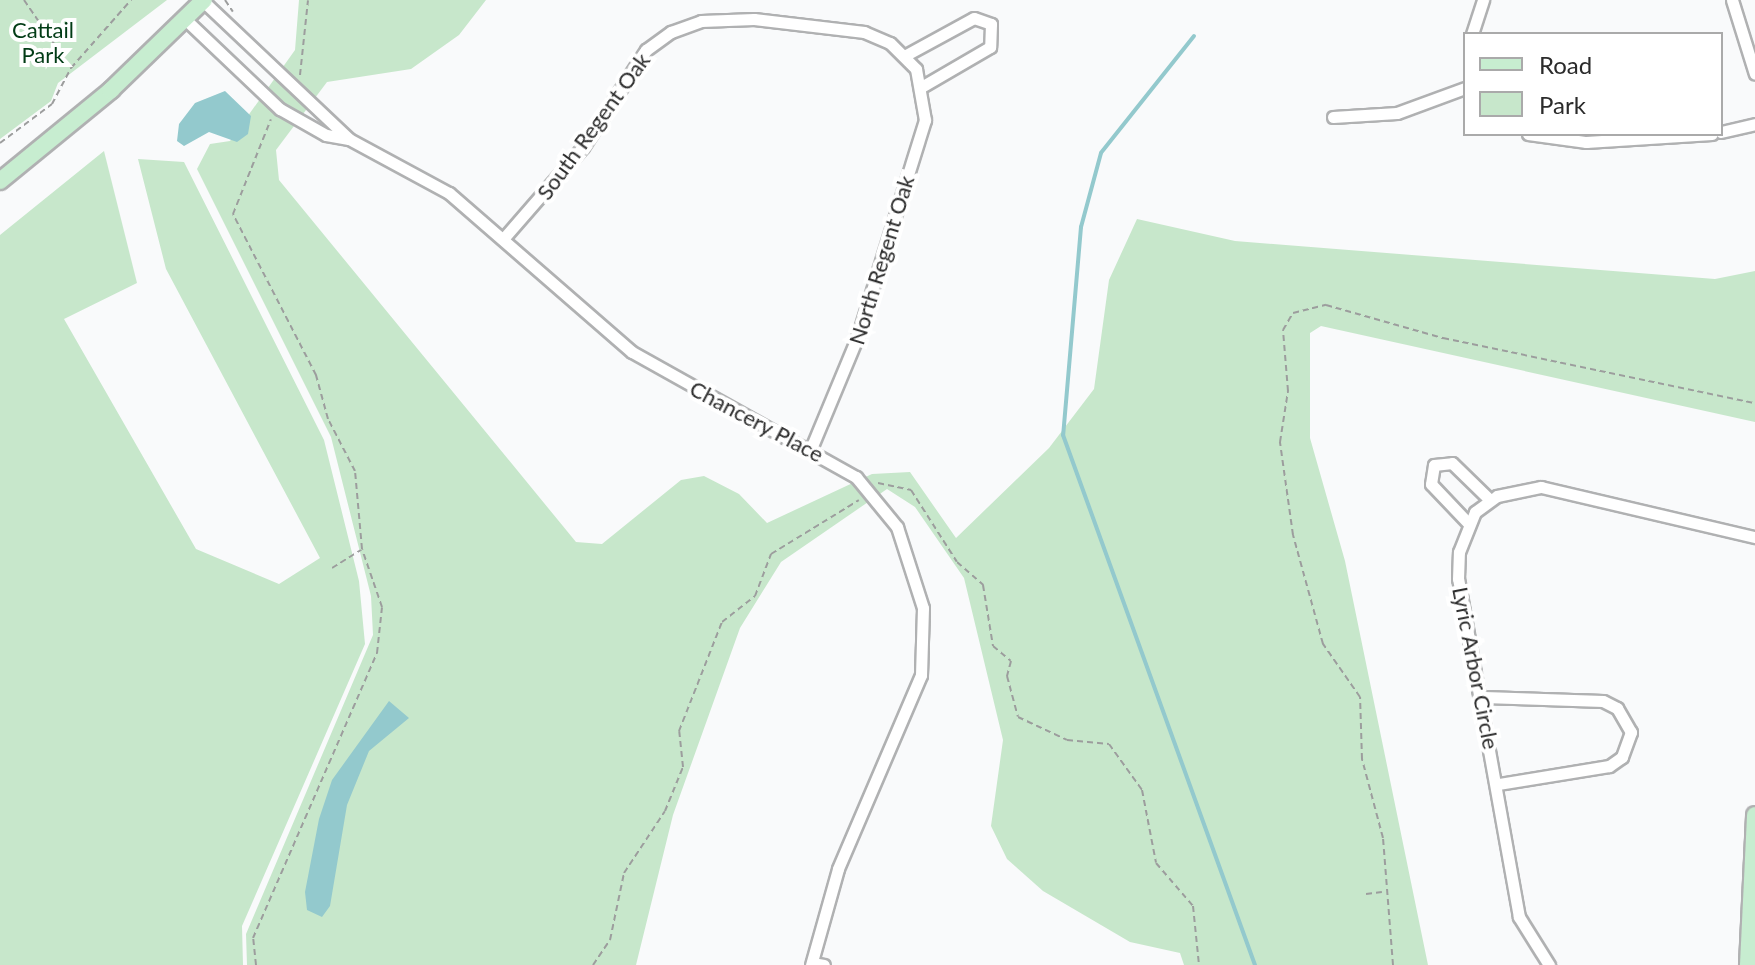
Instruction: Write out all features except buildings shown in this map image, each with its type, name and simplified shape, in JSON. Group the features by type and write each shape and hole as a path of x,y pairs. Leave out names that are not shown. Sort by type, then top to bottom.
{"street":[{"name":"Chancery Place","path":"203,0 295,92 349,139 449,193 632,352 812,446 870,489 913,566 925,650 912,700 838,869 816,964"},
{"path":"0,181 203,0"},
{"path":"1473,32 1483,0"},
{"path":"1732,0 1750,41 1755,74"},
{"path":"906,55 974,18 991,24 990,47 923,86"},
{"name":"Chancery Place","path":"185,19 280,109 326,135 349,139"},
{"name":"South Regent Oak","path":"503,239 574,158 646,50 671,32 701,21 754,19 864,32 906,55 916,69"},
{"name":"North Regent Oak","path":"812,446 879,273 925,120 923,86 916,69"},
{"path":"1333,117 1397,113 1463,89"},
{"path":"1723,132 1755,124"},
{"path":"1542,136 1586,142 1680,136"},
{"path":"1469,524 1431,484 1434,465 1452,463 1490,500 1516,490 1569,491 1755,537"},
{"name":"Lyric Arbor Circle","path":"1490,500 1469,524 1458,579 1484,697 1519,917 1549,965"},
{"path":"1484,697 1603,701 1617,708 1631,732 1622,757 1609,766 1499,784"},
{"path":"1748,965 1755,815"}],"path":[{"path":"24,0 71,68"},
{"path":"0,143 52,104 71,68 131,0"},
{"path":"295,92 308,0"},
{"path":"256,965 253,938 377,653 382,607 362,549 355,471 328,419 316,375 233,214 261,130 280,109"},
{"path":"1393,965 1383,892 1383,838 1362,759 1360,697 1323,644 1293,535 1280,442 1288,391 1283,330 1293,313 1326,305 1443,338 1755,403"},
{"path":"593,965 610,940 624,873 665,811 683,767 679,731 722,622 755,596 771,554 876,483 911,490 957,562 983,585 993,646 1011,661 1007,676 1018,717 1067,740 1109,744 1142,790 1156,863 1193,906 1199,965"},
{"path":"332,568 362,549"},
{"path":"1366,894 1383,892"}],"green space":[{"name":"Cattail Park","path":"0,0 167,0 58,83 51,101 0,139"},
{"path":"299,0 486,0 459,35 411,69 327,82 276,150 279,180 576,542 602,544 681,480 704,476 739,494 767,523 872,474 910,472 956,538 1049,448 1094,389 1109,280 1137,219 1235,241 1715,279 1755,271 1755,422 1321,326 1310,333 1310,438 1345,561 1428,965 1184,965 1180,953 1130,942 1043,891 1007,859 991,826 1003,740 964,578 915,507 887,489 781,562 740,628 673,815 636,965 247,965 246,934 373,635 371,596 331,437 197,169 210,144 230,141 295,50"},
{"path":"104,151 137,283 64,319 196,549 279,584 320,558 166,269 138,159 184,162 324,440 359,581 365,644 242,926 243,965 0,965 0,235"}],"water":[{"path":"225,91 251,116 248,134 237,142 209,132 184,146 177,141 179,124 195,103"},
{"path":"389,701 409,718 369,751 347,805 330,906 322,917 307,910 305,892 319,819 332,780"}],"waterway":[{"path":"1194,36 1101,153 1081,227 1063,435 1255,965"}]}
